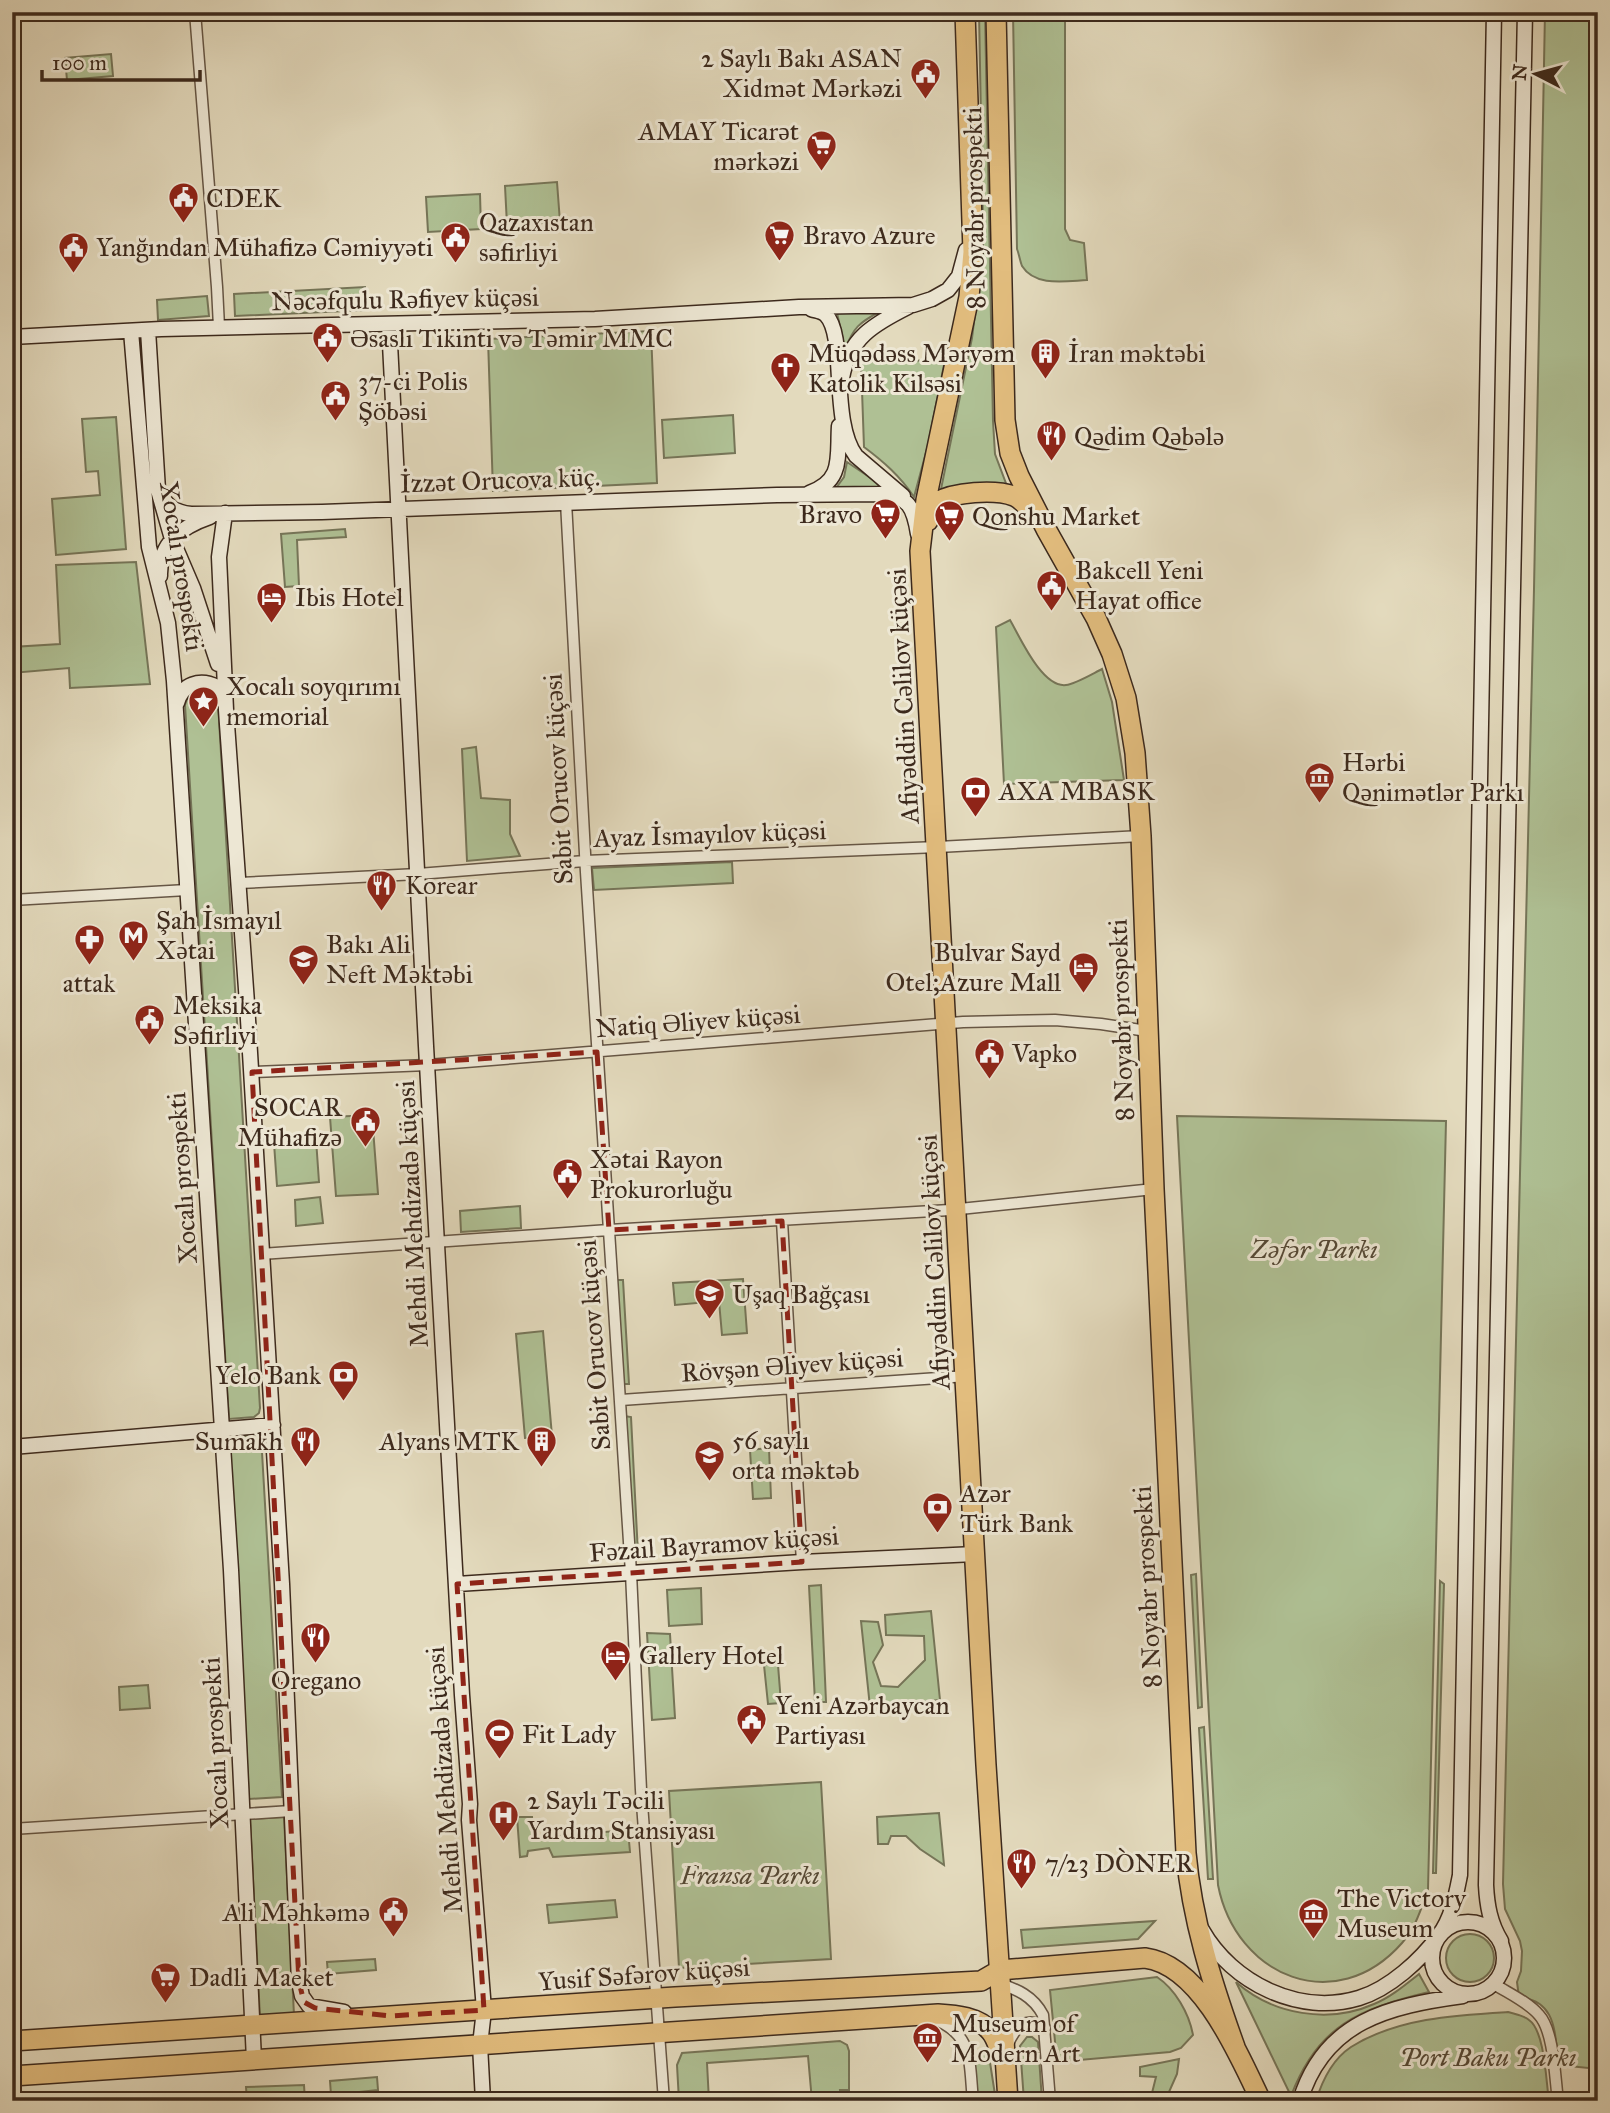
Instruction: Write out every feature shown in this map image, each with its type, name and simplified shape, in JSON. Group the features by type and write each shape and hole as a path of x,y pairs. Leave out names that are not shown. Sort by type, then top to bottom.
{"highway":[{"name":"8 Noyabr prospekti","path":"920,551 926,500 969,298 972,271 965,12"},
{"name":"8 Noyabr prospekti","path":"996,12 1005,420 1010,453 1046,529 1096,618 1120,676 1131,724 1138,780 1147,1031 1185,1841 1194,1913 1209,1971 1235,2047"},
{"path":"920,551 934,506 955,494 1012,495 1022,501 1046,529"},
{"name":"Afiyəddin Cəlilov küçəsi","path":"920,551 1008,2101"},
{"name":"Yusif Səfərov küçəsi","path":"12,2041 656,1998 981,1981 1145,1958 1164,1962 1181,1973 1213,2012 1235,2047"},
{"path":"12,2077 918,2014 958,2015 980,2023 991,2032 1004,2058"},
{"path":"1235,2047 1261,2101"}],"main road":[{"path":"1473,1994 1461,1994 1440,1982 1432,1959 1433,1947 1450,1916 1460,1875 1494,12"},
{"path":"1300,2101 1305,2082 1315,2063 1342,2034 1370,2019 1412,2004 1484,1991 1501,1975 1504,1964 1501,1941 1494,1931 1490,1917 1486,1885 1525,12"},
{"path":"803,495 829,483 834,477 846,361 859,339 881,322 913,305 941,295 955,282 962,267 972,222"},
{"name":"Nəcəfqulu Rəfiyev küçəsi","path":"12,337 219,327 618,318 799,307 913,305"},
{"path":"799,307 821,311 831,323 846,439 856,456 907,501 916,523 920,551"},
{"name":"Mehdi Mehdizadə küçəsi","path":"388,324 469,1820 484,2010 480,2045 483,2101"},
{"name":"Xocalı prospekti","path":"148,330 158,490 172,539 210,636 226,710"},
{"name":"Xocalı prospekti","path":"131,331 149,547 168,623 176,712 232,1583 254,2060"},
{"name":"İzzət Orucova küç.","path":"158,490 164,503 181,513 399,509 777,495 881,494 907,501"},
{"path":"160,589 161,559 172,539 195,522 225,513"},
{"name":"Xocalı prospekti","path":"225,513 219,557 226,710 252,1072 273,1425 299,1982 302,1996 309,2006 391,2016"},
{"path":"149,547 172,539"},
{"path":"176,712 179,695 183,690 202,683 216,687 221,693 226,710"},
{"path":"12,1447 273,1425"},
{"name":"Fəzail Bayramov küçəsi","path":"457,1584 975,1554"},
{"path":"1194,1913 1217,1952 1246,1979 1273,1993 1313,2002 1347,2001 1374,1991 1401,1974 1448,1927 1459,1922 1483,1924 1501,1941"}],"street":[{"path":"195,12 219,327"},
{"name":"Sabit Orucov küçəsi","path":"566,502 585,861 621,1400 641,1790 664,2101"},
{"name":"Ayaz İsmayılov küçəsi","path":"239,883 418,874 585,861 1141,836"},
{"path":"12,900 187,890"},
{"name":"Natiq Əliyev küçəsi","path":"252,1072 428,1065 1028,1019 1147,1031"},
{"path":"261,1254 957,1210 1154,1189"},
{"path":"782,1222 802,1562"},
{"name":"Rövşən Əliyev küçəsi","path":"621,1400 967,1376"},
{"path":"12,1829 291,1811"},
{"path":"1000,1977 1038,2005 1045,2028 1050,2101"},
{"path":"1493,1984 1529,2007 1543,2020 1550,2046 1558,2101"},
{"path":"918,2014 940,2022 960,2036 968,2058 973,2101"},
{"path":"1004,2058 1013,2033 1020,2025 1032,2021 1045,2028"}],"highlighted area":[{"path":"597,1052 609,1230 782,1221 802,1562 457,1584 484,2010 391,2016 315,2008 304,2002 299,1982 252,1072"}],"green space":[{"path":"979,12 985,12 993,421 995,454 1007,486 941,489 972,338 981,265 983,227"},
{"path":"1013,12 1065,12 1065,229 1070,240 1084,243 1087,280 1061,282 1035,277 1022,266 1017,249"},
{"path":"1545,12 1598,12 1598,2069 1559,2065 1552,2021 1547,2012 1532,2000 1519,1997 1517,1982 1521,1971 1522,1951 1505,1909 1503,1884"},
{"path":"111,54 113,76 67,80 65,58"},
{"path":"557,182 560,222 507,225 505,186"},
{"path":"480,194 481,229 428,232 426,197"},
{"path":"365,287 367,310 235,316 234,294"},
{"path":"207,296 209,316 158,320 157,300"},
{"path":"879,312 858,326 845,349 837,313"},
{"path":"651,331 657,483 493,491 488,339"},
{"path":"945,360 928,445 914,497 891,470 864,447 861,362"},
{"path":"733,415 735,453 664,458 662,420"},
{"path":"116,417 126,549 56,555 52,499 100,495 98,471 86,472 82,419"},
{"path":"847,462 884,487 836,488 844,477"},
{"path":"345,529 346,537 297,540 299,586 285,587 281,534"},
{"path":"136,562 150,684 70,688 69,668 12,673 12,647 60,644 56,565"},
{"path":"1010,620 1040,670 1057,684 1070,684 1102,669 1112,702 1124,780 1004,784 996,627"},
{"path":"201,692 208,693 218,703 260,1408 254,1417 229,1419 185,705 187,699"},
{"path":"476,747 481,798 510,800 510,834 520,856 467,861 462,749"},
{"path":"732,862 733,883 594,890 592,868"},
{"path":"372,1115 378,1194 336,1196 330,1117"},
{"name":"Zəfər Parkı","path":"1177,1116 1446,1121 1428,1890 1415,1924 1402,1943 1376,1966 1348,1979 1320,1982 1292,1977 1267,1964 1245,1943 1228,1917 1218,1885"},
{"path":"316,1139 319,1182 277,1186 274,1143"},
{"path":"320,1197 323,1223 296,1226 295,1200"},
{"path":"520,1206 521,1228 461,1232 460,1211"},
{"path":"743,1279 747,1333 722,1335 719,1301 675,1305 673,1283"},
{"path":"615,1280 623,1280 629,1384 622,1384"},
{"path":"543,1331 552,1436 525,1438 516,1334"},
{"path":"624,1416 631,1417 638,1554 633,1554"},
{"path":"261,1435 282,1797 249,1799 229,1437"},
{"path":"769,1448 771,1498 753,1499 750,1450"},
{"path":"1196,1574 1202,1707 1198,1708 1191,1575"},
{"path":"1440,1581 1444,1584 1436,1873 1433,1873"},
{"path":"821,1585 826,1702 815,1702 809,1586"},
{"path":"701,1588 702,1624 669,1626 667,1590"},
{"path":"931,1611 940,1700 870,1707 861,1621 878,1622 883,1645 873,1662 881,1686 898,1687 925,1660 924,1636 886,1635 885,1615"},
{"path":"647,1633 670,1634 675,1718 652,1720"},
{"path":"764,1665 778,1665 781,1703 768,1704"},
{"path":"148,1685 150,1708 120,1710 119,1687"},
{"path":"1204,1727 1213,1879 1208,1879 1199,1728"},
{"name":"Fransa Parkı","path":"821,1782 831,1959 679,1968 669,1791"},
{"path":"939,1813 944,1865 906,1836 891,1836 888,1844 878,1844 877,1817"},
{"path":"284,1817 294,2015 260,2017 250,1819"},
{"path":"517,1817 532,1817 533,1838 628,1830 630,1852 553,1857 549,1848 528,1851 527,1856 520,1857"},
{"path":"615,1900 617,1917 549,1923 547,1905"},
{"path":"1155,1921 1138,1939 1023,1948 1021,1930"},
{"path":"1470,1934 1487,1941 1494,1958 1487,1975 1470,1982 1453,1975 1446,1958 1453,1941"},
{"path":"375,1959 376,1970 328,1974 327,1962"},
{"path":"1419,1974 1429,1992 1382,2005 1344,2024 1328,2036 1314,2052 1291,2096 1236,1982 1267,2002 1284,2009 1320,2015 1339,2014 1374,2004"},
{"path":"1157,1977 1175,1995 1185,2010 1191,2027 1193,2035 1181,2048 1170,2052 1057,2062 1050,1990"},
{"name":"Port Baku Parkı","path":"1508,2012 1522,2016 1534,2026 1542,2045 1549,2101 1316,2101 1334,2064 1351,2047 1369,2037 1427,2020"},
{"path":"1027,2037 1038,2042 1042,2101 1024,2101 1020,2046"},
{"path":"840,2041 847,2045 849,2051 849,2090 840,2090 841,2101 812,2101 808,2056 707,2063 709,2101 679,2101 677,2065 682,2053"},
{"path":"983,2049 989,2056 996,2101 976,2101 972,2057"},
{"path":"1179,2059 1177,2074 1165,2101 1150,2101 1156,2077 1140,2076 1140,2067"},
{"path":"377,2077 378,2090 331,2095 330,2081"},
{"path":"304,2085 305,2101 247,2101 246,2087"}],"place":[{"name":"2 Saylı Bakı ASAN Xidmət Mərkəzi","path":"925,100"},
{"name":"AMAY Ticarət mərkəzi","path":"822,173"},
{"name":"CDEK","path":"183,225"},
{"name":"Bravo Azure","path":"780,262"},
{"name":"Qazaxıstan səfirliyi","path":"456,264"},
{"name":"Yanğından Mühafizə Cəmiyyəti","path":"73,274"},
{"name":"Əsaslı Tikinti və Təmir MMC","path":"327,365"},
{"name":"İran məktəbi","path":"1045,380"},
{"name":"Müqədəss Məryəm Katolik Kilsəsi","path":"785,395"},
{"name":"37-ci Polis Şöbəsi","path":"335,423"},
{"name":"Qədim Qəbələ","path":"1051,463"},
{"name":"Bravo","path":"885,541"},
{"name":"Qonshu Market","path":"949,543"},
{"name":"Bakcell Yeni Hayat office","path":"1052,612"},
{"name":"Ibis Hotel","path":"272,624"},
{"name":"Xocalı soyqırımı memorial","path":"203,728"},
{"name":"Hərbi Qənimətlər Parkı","path":"1319,804"},
{"name":"AXA MBASK","path":"976,818"},
{"name":"Korear","path":"382,912"},
{"name":"Şah İsmayıl Xətai","path":"133,962"},
{"name":"attak","path":"89,967"},
{"name":"Bakı Ali Neft Məktəbi","path":"303,986"},
{"name":"Bulvar Sayd Otel;Azure Mall","path":"1084,994"},
{"name":"Meksika Səfirliyi","path":"150,1047"},
{"name":"Vapko","path":"989,1080"},
{"name":"SOCAR Mühafizə","path":"365,1149"},
{"name":"Xətai Rayon Prokurorluğu","path":"567,1201"},
{"name":"Uşaq Bağçası","path":"709,1321"},
{"name":"Yelo Bank","path":"344,1402"},
{"name":"Sumakh","path":"306,1468"},
{"name":"Alyans MTK","path":"542,1468"},
{"name":"56 saylı orta məktəb","path":"709,1482"},
{"name":"Azәr Türk Bank","path":"937,1535"},
{"name":"Oregano","path":"316,1664"},
{"name":"Gallery Hotel","path":"616,1682"},
{"name":"Yeni Azərbaycan Partiyası","path":"752,1747"},
{"name":"Fit Lady","path":"499,1761"},
{"name":"2 Saylı Təcili Yardım Stansiyası","path":"504,1842"},
{"name":"7/23 DÒNER","path":"1022,1890"},
{"name":"Ali Məhkəmə","path":"393,1939"},
{"name":"The Victory Museum","path":"1314,1940"},
{"name":"Dadli Maeket","path":"166,2004"},
{"name":"Museum of Modern Art","path":"928,2065"}]}
